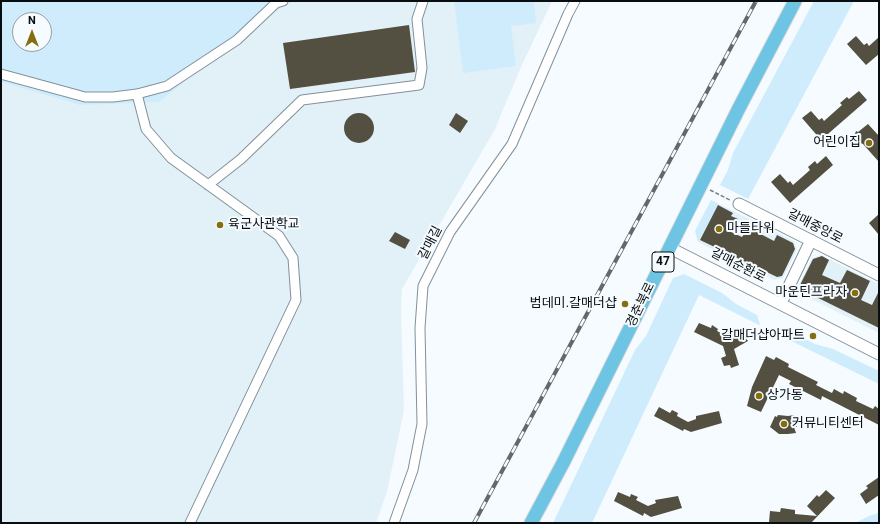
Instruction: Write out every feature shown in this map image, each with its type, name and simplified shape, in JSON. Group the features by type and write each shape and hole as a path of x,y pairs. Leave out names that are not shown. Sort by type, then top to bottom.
{"main road":[{"name":"경춘북로","path":"531,523 563,464 736,114 795,1"}],"street":[{"path":"1,74 85,97 113,97 137,94 167,86 238,40 276,3 283,1"},
{"path":"208,184 241,159 302,100 419,85 422,68 417,19 423,1"},
{"name":"갈매길","path":"394,523 413,470 422,424 420,328 423,286 450,232 512,144 575,1"},
{"path":"137,94 146,129 171,158 280,236 292,258 296,300 190,523"},
{"name":"갈매중앙로","path":"739,204 879,275"},
{"path":"781,304 811,240"},
{"name":"갈매순환로","path":"670,248 879,354"}],"path":[{"path":"702,185 739,204"}],"shaded area":[{"path":"1,1 295,1 269,15 159,102 79,105 1,82"},
{"name":"육군사관학교","path":"295,1 552,1 521,67 494,131 402,289 401,313 404,410 387,492 376,523 1,523 1,82 79,105 233,42 269,15"},
{"path":"454,1 534,1 536,23 511,26 516,66 463,73"},
{"path":"814,1 854,1 748,199 720,185 728,170 733,153"},
{"path":"711,200 719,204 698,242 695,231"},
{"path":"719,204 794,241 797,250 783,278 774,280 698,242"},
{"path":"821,255 879,284 879,333 802,294 799,285 812,258"},
{"path":"684,274 722,293 736,304 757,315 760,324 759,325 699,295 592,523 553,523 635,350 646,336 673,278"},
{"path":"784,329 815,344 833,349 879,371 879,384 775,333"},
{"path":"879,513 879,523 855,523 869,516"}],"building":[{"path":"409,25 415,72 290,89 283,43"},
{"path":"856,36 864,45 867,43 869,46 879,37 879,54 866,65 847,44"},
{"path":"859,91 867,100 821,140 802,118 811,111 819,120 822,118 824,121 842,105 840,103 847,97 849,99"},
{"path":"359,113 370,117 374,128 370,139 359,143 348,139 344,128 348,117"},
{"path":"456,113 468,121 460,133 449,125"},
{"name":"어린이집","path":"868,124 879,136 879,162 863,144 853,140 856,131 858,132"},
{"path":"826,156 833,165 790,203 771,182 780,174 788,183 790,181 793,185 810,170 808,167 815,161 817,164"},
{"path":"718,205 733,213 731,216 738,219 731,232 742,237 749,228 774,241 777,235 793,243 795,249 782,276 777,277 700,240"},
{"path":"879,214 879,235 869,223"},
{"path":"395,232 410,240 405,249 389,241"},
{"path":"822,256 829,260 822,275 840,283 847,270 870,281 861,300 872,305 879,291 879,328 802,290 800,285 813,259"},
{"path":"699,323 711,328 712,325 718,329 717,331 731,338 742,332 748,341 734,349 739,365 731,368 730,365 724,366 721,358 726,356 723,346 694,332"},
{"path":"766,356 774,360 776,357 789,364 788,367 818,382 816,385 832,393 834,389 843,394 844,391 857,398 856,401 873,409 875,406 879,409 879,425 822,396 821,400 789,384 791,381 779,375 761,412 747,406 752,387"},
{"path":"659,407 670,413 672,410 678,413 677,416 688,422 696,419 696,416 719,411 722,423 691,432 684,429 683,431 654,416"},
{"name":"커뮤니티센터","path":"778,415 794,415 797,427 794,427 796,433 779,434 770,427 775,416 777,417"},
{"path":"879,477 879,495 866,504 860,494 868,488 866,486"},
{"path":"826,490 835,498 811,523 769,522 770,511 780,512 781,508 795,510 795,514 817,516 807,506 817,495 819,497"},
{"path":"618,492 630,497 631,494 638,497 636,500 648,506 656,503 655,500 678,496 682,508 651,517 644,513 643,516 614,501"}],"railway":[{"path":"474,523 756,1"}],"place":[{"name":"어린이집","path":"869,143"},
{"name":"육군사관학교","path":"220,225"},
{"name":"마들타워","path":"719,229"},
{"name":"마운틴프라자","path":"855,293"},
{"name":"범데미.갈매더샵","path":"625,304"},
{"name":"갈매더샵아파트","path":"813,336"},
{"name":"상가동","path":"759,396"},
{"name":"커뮤니티센터","path":"784,424"}]}
